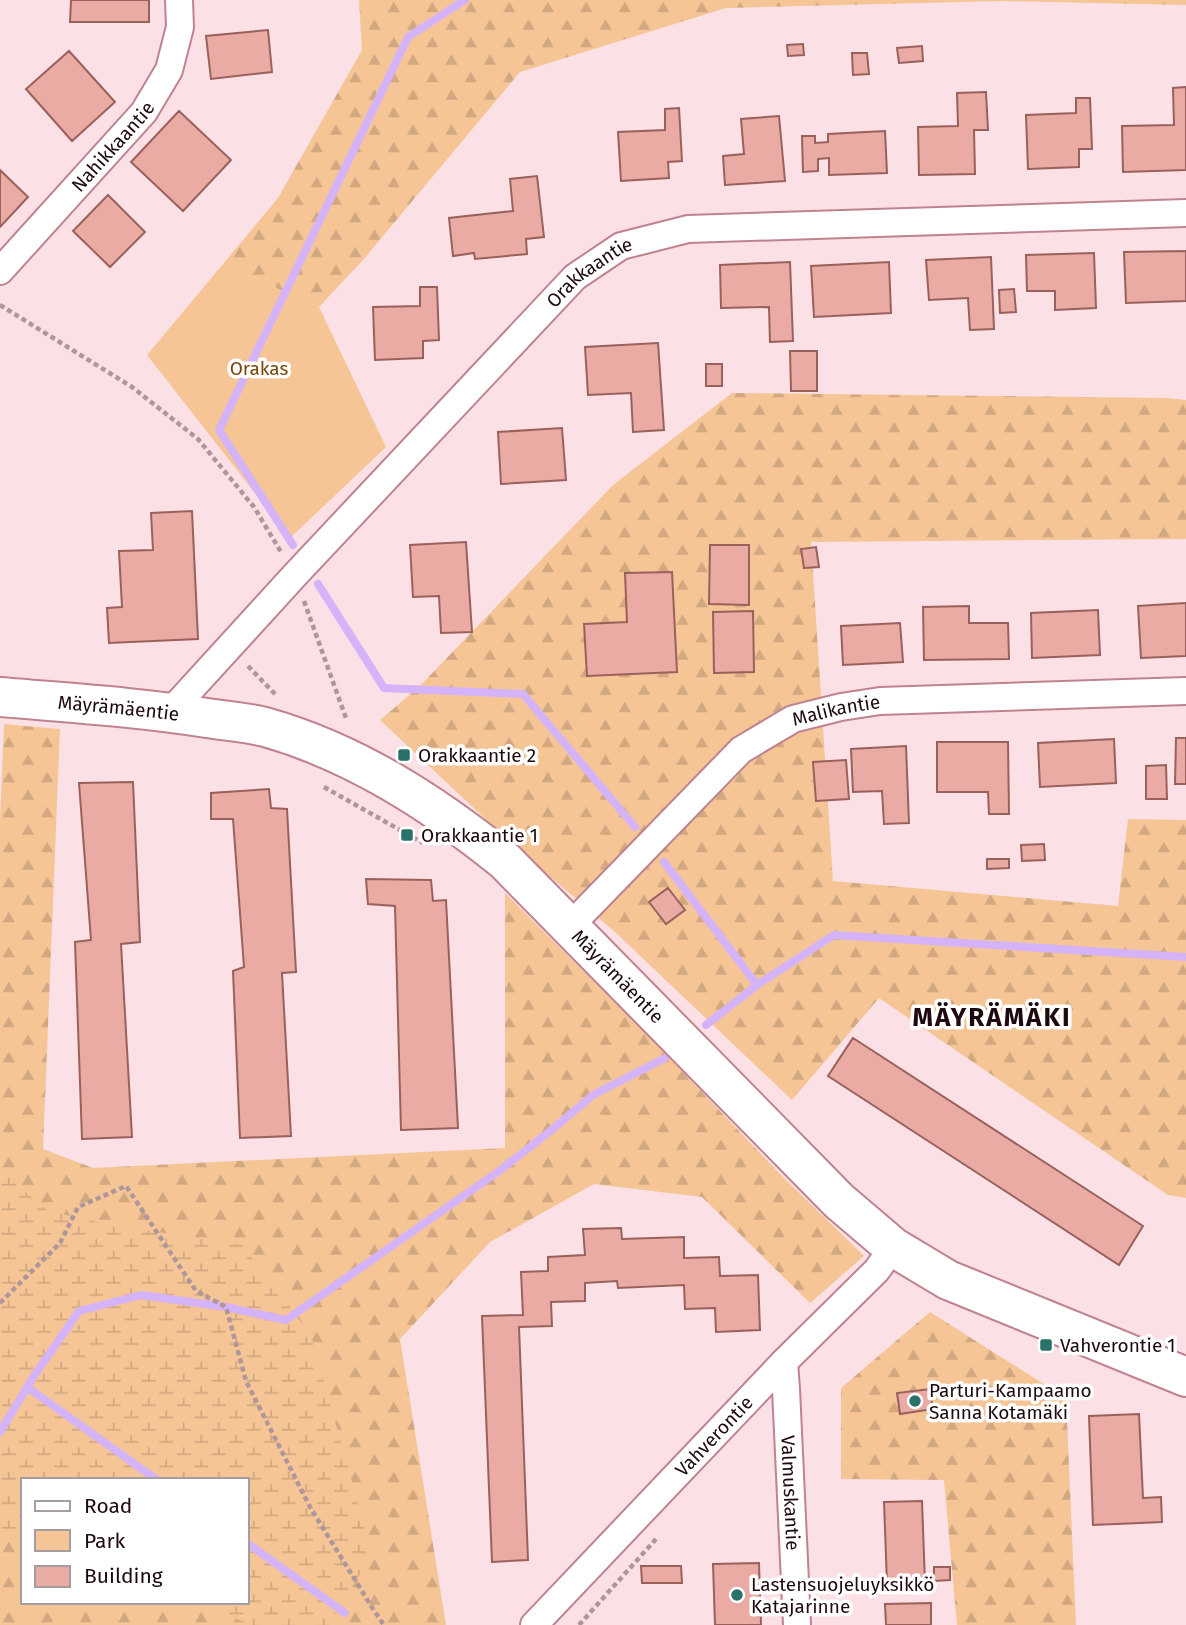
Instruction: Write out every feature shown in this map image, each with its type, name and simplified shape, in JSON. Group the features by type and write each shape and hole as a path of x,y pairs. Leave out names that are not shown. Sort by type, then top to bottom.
{"street":[{"name":"Nahikkaantie","path":"0,271 144,112 169,70 180,27 179,0"},
{"name":"Orakkaantie","path":"170,712 575,277 621,246 688,229 1186,213"},
{"name":"Malikantie","path":"570,926 741,750 793,719 880,701 1186,691"},
{"name":"Mäyrämäentie","path":"0,697 170,712 263,726 345,756 422,800 464,828 505,861 839,1201 893,1247 948,1280 1186,1377"},
{"name":"Vahverontie","path":"534,1625 784,1362 877,1270 893,1247"},
{"name":"Valmuskantie","path":"784,1362 797,1625"}],"path":[{"path":"0,304 132,387 198,439 254,508 295,575 349,725"},
{"path":"229,647 276,695"},
{"path":"314,782 424,844"},
{"path":"0,1303 60,1242 78,1208 126,1186 196,1291 226,1307 246,1381 310,1507 384,1625"}],"green space":[{"path":"359,0 1186,0 1186,5 1001,1 726,8 520,72 363,260 319,307 223,264 278,198 362,50"},
{"name":"Orakas","path":"223,264 319,307 386,447 290,538 147,355"},
{"path":"732,393 1186,400 1186,539 811,542 833,881 1118,906 1128,819 1186,820 1186,1198 1168,1195 879,998 792,1100 615,932 512,844 380,720 419,687 613,485"},
{"path":"4,724 60,729 43,1149 93,1168 505,1148 505,893 864,1256 810,1303 702,1197 594,1184 490,1242 400,1339 446,1625 0,1625 0,822"},
{"path":"0,1170 48,1211 106,1224 242,1245 311,1335 372,1554 329,1625 253,1625 205,1604 248,1604 248,1478 21,1478 21,1530 0,1542"},
{"path":"930,1312 1066,1398 1076,1625 957,1625 944,1480 841,1479 841,1388"}],"building":[{"path":"71,0 149,0 149,22 70,22"},
{"path":"268,30 272,72 211,79 206,36"},
{"path":"803,44 804,55 788,56 787,45"},
{"path":"922,46 923,61 899,63 897,48"},
{"path":"69,51 115,102 72,141 26,89"},
{"path":"852,53 867,53 869,74 853,75"},
{"path":"1186,87 1186,170 1123,172 1122,126 1174,125 1173,88"},
{"path":"986,92 988,130 974,130 975,174 919,175 918,127 958,126 957,93"},
{"path":"1076,98 1090,98 1092,149 1079,149 1079,167 1028,169 1026,115 1076,113"},
{"path":"679,108 682,161 668,162 669,178 621,181 618,132 665,130 665,109"},
{"path":"179,111 231,160 183,211 131,162"},
{"path":"779,116 785,181 725,185 723,156 744,154 741,119"},
{"path":"885,131 887,173 829,175 829,158 818,159 818,171 803,172 802,136 815,136 815,143 828,142 828,134"},
{"path":"0,170 28,197 0,227"},
{"path":"537,176 544,237 526,239 527,254 475,259 474,253 453,256 449,218 513,211 510,179"},
{"path":"108,195 145,232 110,267 73,231"},
{"path":"1186,251 1186,301 1126,303 1124,252"},
{"path":"1094,253 1096,308 1055,310 1055,291 1027,291 1026,255"},
{"path":"991,257 994,329 970,330 968,298 929,300 926,260"},
{"path":"790,262 793,341 770,342 769,307 721,308 720,265"},
{"path":"889,262 891,313 814,317 811,266"},
{"path":"420,287 437,287 439,340 423,341 423,358 375,360 373,307 420,306"},
{"path":"1014,289 1016,312 1000,313 999,290"},
{"path":"658,343 664,430 633,432 631,393 588,395 585,347"},
{"path":"790,351 817,351 817,391 791,391"},
{"path":"706,364 722,364 722,386 706,386"},
{"path":"562,428 566,480 501,484 498,432"},
{"path":"192,511 198,639 109,643 107,608 122,607 119,551 153,550 151,513"},
{"path":"466,542 472,632 441,633 439,596 413,597 410,545"},
{"path":"710,545 749,545 749,605 709,604"},
{"path":"816,547 819,567 804,568 801,549"},
{"path":"672,572 677,672 587,676 584,624 627,622 625,573"},
{"path":"1186,603 1186,656 1141,658 1138,606"},
{"path":"969,606 969,623 1008,623 1009,659 924,660 923,607"},
{"path":"1098,610 1100,655 1032,658 1031,613"},
{"path":"753,611 754,672 714,673 713,612"},
{"path":"900,623 903,662 843,665 841,626"},
{"path":"1176,738 1186,738 1186,784 1175,784"},
{"path":"1114,739 1116,783 1040,787 1038,743"},
{"path":"937,742 1008,742 1009,814 989,814 988,792 937,792"},
{"path":"906,746 909,823 884,824 882,791 853,792 851,749"},
{"path":"846,760 849,799 816,801 813,762"},
{"path":"1166,765 1167,799 1146,799 1146,766"},
{"path":"133,782 140,942 121,944 132,1137 82,1139 75,942 91,940 79,783"},
{"path":"269,789 271,808 287,809 296,972 282,973 291,1136 240,1138 233,971 244,967 233,819 211,819 211,793"},
{"path":"1044,844 1045,860 1022,861 1021,845"},
{"path":"987,859 1009,859 1009,868 987,869"},
{"path":"366,879 431,880 433,901 446,900 458,1128 401,1130 395,906 368,904"},
{"path":"668,888 685,910 666,924 649,902"},
{"path":"853,1038 1143,1226 1119,1265 828,1076"},
{"path":"621,1228 622,1239 684,1237 684,1258 719,1257 720,1276 758,1275 760,1330 716,1332 715,1308 685,1309 684,1285 618,1288 617,1281 585,1283 585,1301 551,1302 552,1326 519,1327 528,1560 492,1562 482,1316 523,1315 521,1272 548,1271 548,1257 585,1255 583,1229"},
{"name":"Parturi-Kampaamo Sanna Kotamäki","path":"930,1389 933,1409 900,1414 897,1393"},
{"path":"1139,1414 1143,1498 1161,1497 1162,1522 1093,1525 1089,1416"},
{"path":"922,1501 925,1583 887,1584 884,1502"},
{"name":"Lastensuojeluyksikkö Katajarinne","path":"759,1563 761,1625 715,1625 713,1564"},
{"path":"641,1566 681,1566 682,1583 642,1583"},
{"path":"934,1567 950,1567 950,1580 934,1581"},
{"path":"931,1603 931,1625 886,1625 885,1604"}],"waterway":[{"path":"293,545 219,430 408,37 465,0"},
{"path":"318,584 384,688 523,694 635,827"},
{"path":"664,862 757,985"},
{"path":"706,1025 757,985 834,935 1186,957"},
{"path":"0,1432 34,1376 79,1311 141,1295 226,1307 286,1320 502,1169 593,1095 665,1058"},
{"path":"27,1387 154,1478"},
{"path":"248,1544 345,1613"}],"place":[{"name":"Orakkaantie 2","path":"404,755"},
{"name":"Orakkaantie 1","path":"407,835"},
{"name":"Vahverontie 1","path":"1046,1345"},
{"name":"Parturi-Kampaamo Sanna Kotamäki","path":"915,1401"},
{"name":"Lastensuojeluyksikkö Katajarinne","path":"737,1595"}],"district":[{"name":"MÄYRÄMÄKI","path":"992,1017"}]}
